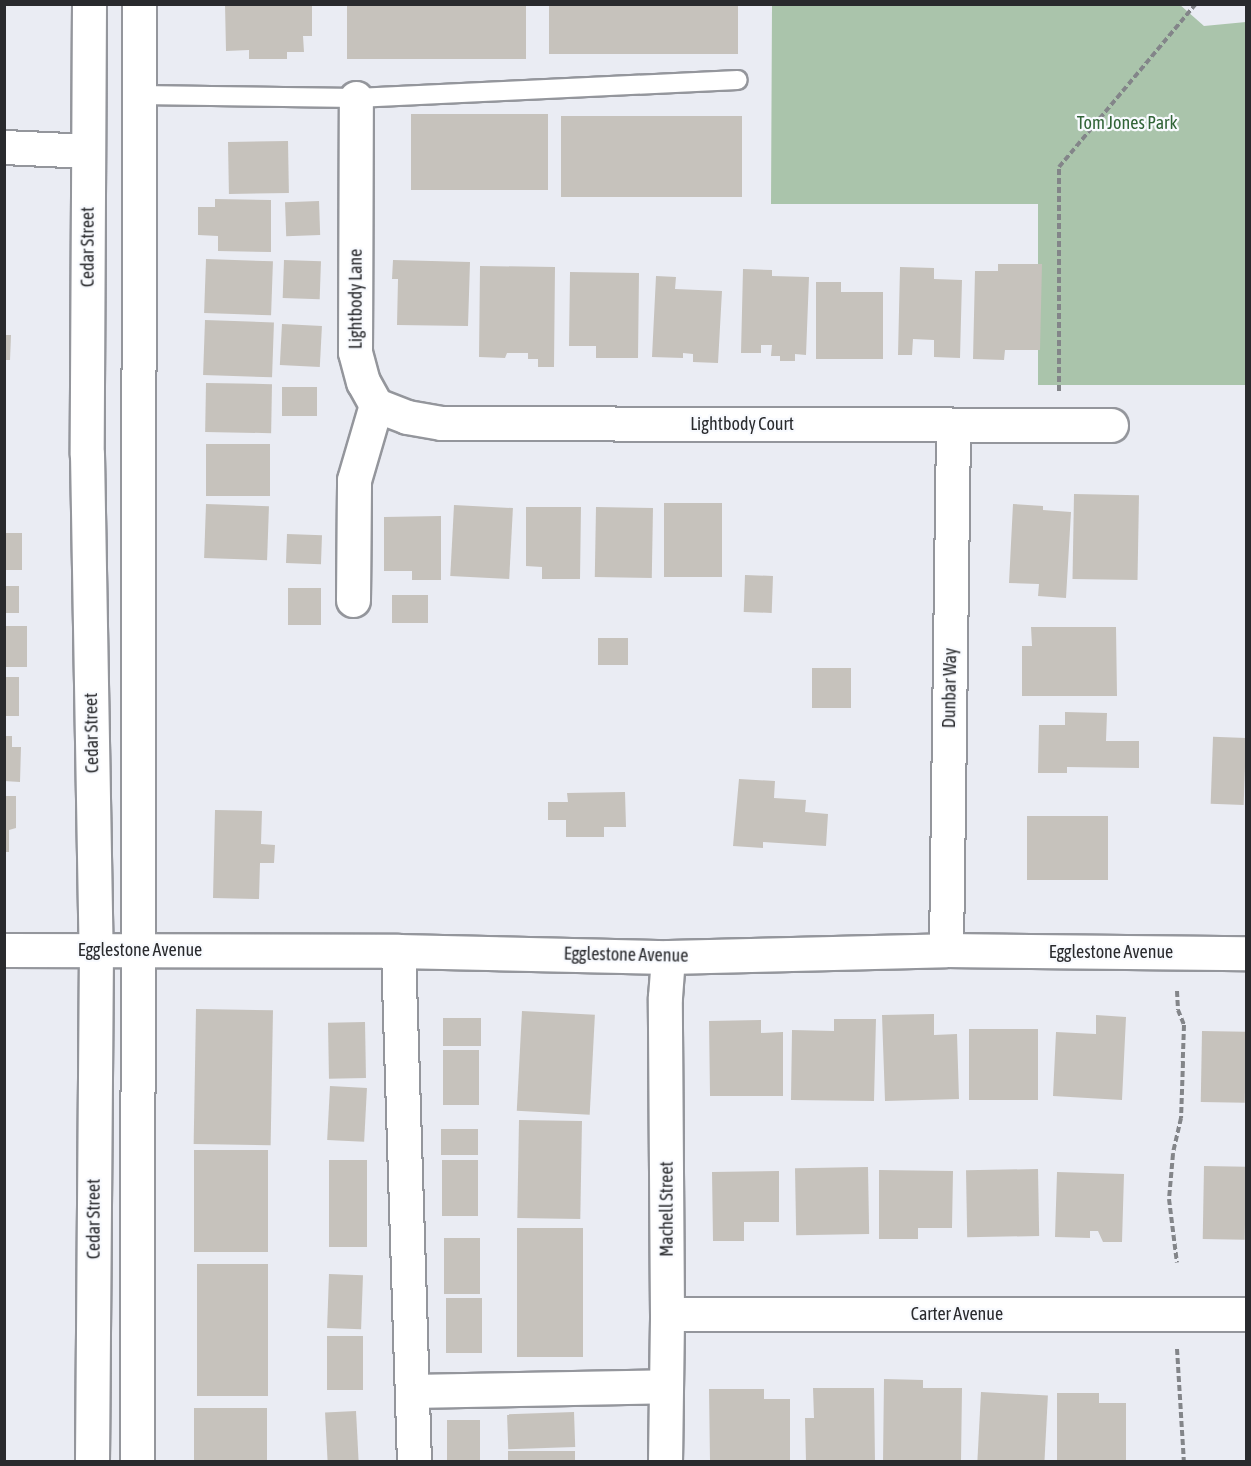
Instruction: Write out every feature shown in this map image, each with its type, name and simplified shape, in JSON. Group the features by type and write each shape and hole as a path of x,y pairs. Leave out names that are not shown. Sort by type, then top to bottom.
{"street":[{"name":"Cedar Street","path":"89,4 87,454 96,950 92,1461"},
{"path":"137,1461 139,4"},
{"name":"Lightbody Lane","path":"356,98 355,352 363,382 376,405"},
{"path":"4,147 88,151"},
{"path":"353,600 354,480 376,405"},
{"name":"Lightbody Court","path":"376,405 407,417 441,423 953,426 1111,424"},
{"name":"Dunbar Way","path":"946,950 953,426"},
{"name":"Egglestone Avenue","path":"4,950 398,951 668,957 946,950 1246,953"},
{"path":"398,951 414,1391 414,1461"},
{"name":"Machell Street","path":"665,1461 668,957"},
{"name":"Carter Avenue","path":"667,1314 1246,1314"},
{"path":"414,1391 664,1386"}],"lane":[{"path":"139,96 356,98 738,80"}],"path":[{"path":"1059,425 1059,167 1197,4"},
{"path":"1177,991 1178,1010 1184,1025 1181,1118 1173,1154 1169,1199 1177,1263"},
{"path":"1177,1349 1184,1461"}],"green space":[{"name":"Tom Jones Park","path":"1179,4 1204,26 1246,22 1246,385 1038,385 1038,204 771,204 772,5"}],"building":[{"path":"225,4 312,4 312,36 303,36 304,52 287,52 287,59 249,59 249,50 226,51"},
{"path":"347,4 526,4 526,59 347,59"},
{"path":"549,4 738,4 738,54 549,54"},
{"path":"411,114 548,114 548,190 411,190"},
{"path":"561,116 742,116 742,197 561,197"},
{"path":"288,141 289,193 229,194 228,142"},
{"path":"215,199 271,200 271,252 218,251 218,236 198,235 198,207 215,207"},
{"path":"319,201 320,235 286,236 285,202"},
{"path":"206,259 273,261 271,315 204,313"},
{"path":"284,260 321,261 320,299 283,298"},
{"path":"393,260 470,262 468,326 397,325 398,279 392,279"},
{"path":"998,264 1042,264 1040,350 1005,350 1004,360 973,359 975,271 998,271"},
{"path":"480,266 555,267 554,367 538,367 538,359 528,359 528,353 507,353 505,358 479,357"},
{"path":"900,267 934,268 934,279 962,280 960,358 934,357 934,340 913,339 912,355 898,355"},
{"path":"743,269 772,270 772,276 809,277 806,355 795,354 795,361 780,361 780,356 771,356 772,345 761,345 761,353 741,353"},
{"path":"570,272 639,273 638,358 596,358 596,346 569,346"},
{"path":"656,276 676,277 675,289 722,291 718,363 693,362 693,354 683,353 683,358 652,357"},
{"path":"816,282 841,282 841,292 883,292 883,359 816,359"},
{"path":"205,320 274,322 272,377 203,375"},
{"path":"282,324 322,326 320,367 280,365"},
{"path":"4,335 11,335 10,360 4,360"},
{"path":"206,383 272,384 271,433 205,432"},
{"path":"282,387 317,387 317,416 282,416"},
{"path":"206,444 270,444 270,496 206,496"},
{"path":"1074,494 1139,495 1138,580 1073,579"},
{"path":"664,503 722,503 722,577 664,577"},
{"path":"206,504 269,506 267,560 204,558"},
{"path":"1013,504 1043,506 1043,510 1071,512 1066,598 1038,596 1039,584 1009,583"},
{"path":"454,505 513,508 509,579 450,576"},
{"path":"526,507 581,507 580,579 542,579 542,567 526,566"},
{"path":"596,507 653,508 652,578 595,577"},
{"path":"441,516 441,580 412,580 412,571 384,571 384,517"},
{"path":"4,533 22,533 22,570 4,570"},
{"path":"287,534 322,535 321,564 286,563"},
{"path":"745,575 773,576 772,613 744,612"},
{"path":"4,586 19,586 19,613 4,613"},
{"path":"288,588 321,588 321,625 288,625"},
{"path":"392,595 428,595 428,623 392,623"},
{"path":"4,626 27,626 27,667 4,667"},
{"path":"1031,627 1116,627 1117,696 1022,696 1022,646 1032,646"},
{"path":"598,638 628,638 628,665 598,665"},
{"path":"812,668 851,668 851,708 812,708"},
{"path":"5,677 19,677 19,716 5,716"},
{"path":"1065,712 1107,713 1106,741 1139,741 1139,768 1067,767 1067,773 1038,773 1039,725 1065,725"},
{"path":"4,736 12,736 12,747 21,747 20,782 4,781"},
{"path":"1213,737 1246,738 1244,805 1211,804"},
{"path":"739,779 775,781 774,798 806,800 805,812 828,814 826,846 763,842 763,848 733,846"},
{"path":"625,792 626,827 604,827 604,837 566,837 566,820 548,820 548,802 568,802 567,793"},
{"path":"4,796 16,796 16,828 9,830 9,852 4,852"},
{"path":"215,810 262,811 261,844 275,845 274,863 260,863 259,899 213,898"},
{"path":"1027,816 1108,816 1108,880 1027,880"},
{"path":"196,1009 273,1010 271,1145 194,1144"},
{"path":"522,1011 595,1015 590,1115 517,1111"},
{"path":"934,1014 934,1035 957,1034 959,1099 885,1101 882,1015"},
{"path":"1096,1015 1126,1017 1122,1100 1053,1096 1056,1032 1096,1034"},
{"path":"443,1018 481,1018 481,1046 443,1046"},
{"path":"834,1019 876,1019 874,1101 791,1100 792,1030 834,1031"},
{"path":"761,1020 761,1033 783,1032 783,1096 710,1096 709,1021"},
{"path":"365,1022 366,1078 329,1079 328,1023"},
{"path":"969,1029 1038,1029 1038,1100 969,1100"},
{"path":"1202,1031 1246,1032 1245,1103 1201,1102"},
{"path":"443,1050 479,1050 479,1105 443,1105"},
{"path":"330,1086 367,1088 364,1142 327,1140"},
{"path":"519,1120 582,1121 580,1219 517,1218"},
{"path":"441,1129 478,1129 478,1155 441,1155"},
{"path":"194,1150 268,1150 268,1252 194,1252"},
{"path":"329,1160 367,1160 367,1247 329,1247"},
{"path":"442,1160 478,1160 478,1216 442,1216"},
{"path":"1204,1166 1246,1167 1245,1240 1203,1239"},
{"path":"868,1167 869,1234 796,1235 795,1168"},
{"path":"1038,1169 1039,1236 967,1237 966,1170"},
{"path":"879,1170 953,1171 952,1228 918,1228 918,1239 879,1239"},
{"path":"779,1171 779,1222 744,1222 744,1241 713,1241 712,1172"},
{"path":"1057,1172 1124,1174 1122,1242 1103,1242 1098,1231 1090,1231 1090,1238 1055,1237"},
{"path":"517,1228 583,1228 583,1357 517,1357"},
{"path":"444,1238 480,1238 480,1294 444,1294"},
{"path":"197,1264 268,1264 268,1396 197,1396"},
{"path":"329,1274 363,1275 361,1329 327,1328"},
{"path":"446,1298 482,1298 482,1353 446,1353"},
{"path":"327,1336 363,1336 363,1390 327,1390"},
{"path":"884,1379 923,1380 923,1388 962,1388 961,1462 883,1462"},
{"path":"813,1388 874,1388 875,1462 806,1462 805,1418 814,1418"},
{"path":"709,1389 764,1389 764,1399 790,1399 790,1462 710,1462"},
{"path":"981,1392 1048,1396 1044,1462 977,1462"},
{"path":"1057,1393 1099,1393 1099,1403 1126,1403 1126,1462 1057,1462"},
{"path":"194,1408 267,1408 267,1462 194,1462"},
{"path":"356,1411 359,1462 328,1462 325,1413"},
{"path":"574,1412 575,1447 508,1449 507,1414"},
{"path":"447,1420 480,1420 480,1462 447,1462"},
{"path":"508,1451 575,1451 575,1462 508,1462"}]}
